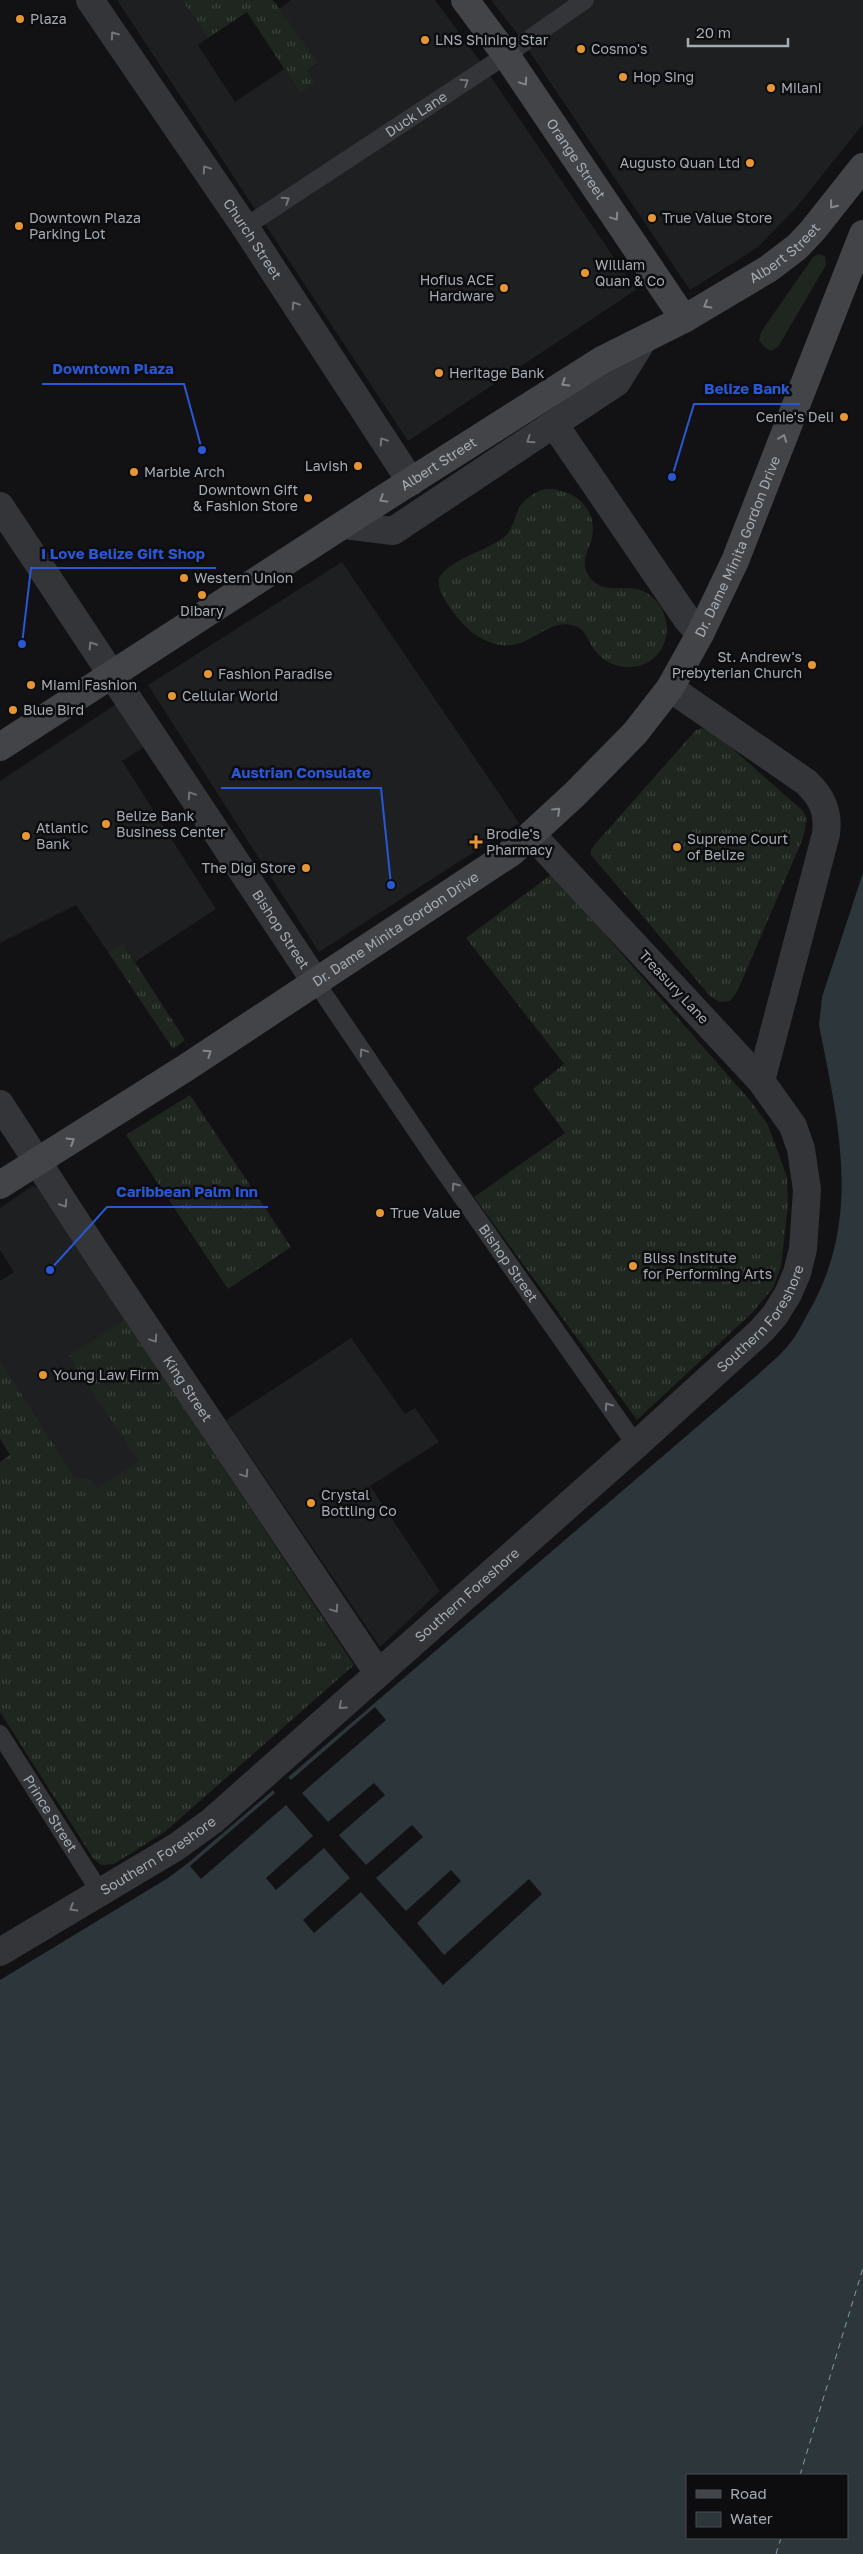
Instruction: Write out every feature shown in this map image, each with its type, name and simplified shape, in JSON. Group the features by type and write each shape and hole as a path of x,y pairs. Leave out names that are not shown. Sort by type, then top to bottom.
{"main road":[{"name":"Orange Street","path":"464,0 506,55 684,319"},
{"name":"Albert Street","path":"0,747 602,360 684,319 786,256 813,230 863,167"},
{"name":"Dr. Dame Minita Gordon Drive","path":"0,1185 187,1067 512,852 532,835 635,733 670,688 700,634 735,561 863,234"}],"street":[{"name":"Church Street","path":"90,0 245,227 410,482"},
{"path":"344,525 393,531 617,382 643,340"},
{"path":"554,424 687,619 700,634"},
{"name":"Bishop Street","path":"0,506 315,981"},
{"path":"670,688 806,782 818,796 826,810 826,834 760,1081"},
{"name":"Treasury Lane","path":"532,835 760,1081 789,1120 802,1149"},
{"name":"King Street","path":"0,1104 378,1673"},
{"name":"Southern Foreshore","path":"0,1952 176,1847 212,1821 636,1446 761,1331 788,1294 803,1249 807,1190 802,1149"}],"lane":[{"name":"Duck Lane","path":"245,227 506,55 585,0"},
{"name":"Bishop Street","path":"315,981 446,1174 636,1446"},
{"name":"Prince Street","path":"0,1734 100,1892"}],"shaded area":[{"path":"117,0 182,0 208,38 198,45 235,102 284,69 300,93 307,71 318,64 279,9 291,0 435,0 480,61 636,290 408,441"},
{"path":"491,0 863,0 863,124 796,208 757,248 690,290 519,36"},
{"path":"342,562 519,823 319,952 148,685"},
{"path":"121,701 149,744 122,761 216,909 135,962 123,944 108,952 76,905 0,943 0,781"},
{"path":"32,1186 43,1189 125,1319 70,1356 138,1461 97,1490 75,1478 0,1360 0,1281 14,1272 0,1250 0,1208"},
{"name":"Crystal Bottling Co","path":"351,1338 405,1414 415,1408 439,1442 370,1486 440,1591 380,1647 226,1420"}],"green space":[{"path":"182,0 273,0 318,63 307,71 315,83 300,93 247,12 208,38"},
{"path":"819,254 825,256 826,265 778,347 771,351 764,347 759,340 761,332 813,257"},
{"path":"545,489 565,492 574,496 587,509 593,527 585,564 588,575 592,580 604,587 632,588 645,592 654,598 660,606 667,625 666,635 658,654 650,661 635,667 612,664 598,655 582,630 565,624 556,625 521,643 511,645 494,644 473,633 455,615 443,597 439,581 441,575 454,564 500,540 511,528 520,507 525,501"},
{"path":"702,728 716,734 803,811 807,819 803,838 737,992 730,1001 720,1002 710,996 591,855 591,850 597,842 696,730"},
{"path":"552,874 753,1104 768,1125 787,1177 788,1205 781,1266 773,1288 753,1312 637,1420 474,1197 565,1133 533,1089 564,1064 466,938"},
{"path":"123,944 185,1040 173,1049 108,952"},
{"path":"190,1095 291,1247 228,1289 126,1135"},
{"path":"125,1319 354,1665 166,1831 114,1864 101,1865 93,1858 0,1712 0,1462 10,1455 0,1439 0,1360 75,1478 89,1479 97,1489 138,1461 69,1356"}],"water":[{"path":"863,873 863,2554 0,2554 0,1980 168,1878 188,1863 754,1378 787,1347 800,1328 824,1279 835,1244 841,1208 839,1137 819,1025 822,997"}],"pier":[{"path":"375,1707 386,1720 302,1793 328,1822 374,1783 385,1795 339,1835 366,1865 412,1825 423,1837 376,1878 406,1911 451,1870 461,1881 417,1923 444,1955 529,1879 542,1894 443,1985 361,1892 314,1933 303,1920 350,1878 324,1848 276,1890 266,1878 313,1836 286,1805 201,1879 190,1866 275,1793 273,1790 281,1783 288,1777 291,1780"}],"ferry route":[{"path":"800,2474 863,2268"},
{"path":"776,2554 781,2539"}],"place":[{"name":"Plaza","path":"20,19"},
{"name":"LNS Shining Star","path":"425,40"},
{"name":"Cosmo's","path":"581,49"},
{"name":"Hop Sing","path":"623,77"},
{"name":"Milani","path":"771,88"},
{"name":"Augusto Quan Ltd","path":"750,163"},
{"name":"True Value Store","path":"652,218"},
{"name":"Downtown Plaza Parking Lot","path":"19,226"},
{"name":"William Quan & Co","path":"585,273"},
{"name":"Hofius ACE Hardware","path":"504,288"},
{"name":"Heritage Bank","path":"439,373"},
{"name":"Cenie's Deli","path":"844,417"},
{"name":"Downtown Plaza","path":"202,450"},
{"name":"Lavish","path":"358,466"},
{"name":"Marble Arch","path":"134,472"},
{"name":"Belize Bank","path":"672,477"},
{"name":"Downtown Gift & Fashion Store","path":"308,498"},
{"name":"Western Union","path":"184,578"},
{"name":"Dibary","path":"202,595"},
{"name":"I Love Belize Gift Shop","path":"22,644"},
{"name":"St. Andrew's Prebyterian Church","path":"812,665"},
{"name":"Fashion Paradise","path":"208,674"},
{"name":"Miami Fashion","path":"31,685"},
{"name":"Cellular World","path":"172,696"},
{"name":"Blue Bird","path":"13,710"},
{"name":"Belize Bank Business Center","path":"106,824"},
{"name":"Atlantic Bank","path":"26,836"},
{"name":"Brodie's Pharmacy","path":"476,842"},
{"name":"Supreme Court of Belize","path":"677,847"},
{"name":"The Digi Store","path":"306,868"},
{"name":"Austrian Consulate","path":"391,885"},
{"name":"True Value","path":"380,1213"},
{"name":"Bliss Institute for Performing Arts","path":"633,1266"},
{"name":"Caribbean Palm Inn","path":"50,1270"},
{"name":"Young Law Firm","path":"43,1375"},
{"name":"Crystal Bottling Co","path":"311,1503"}]}
